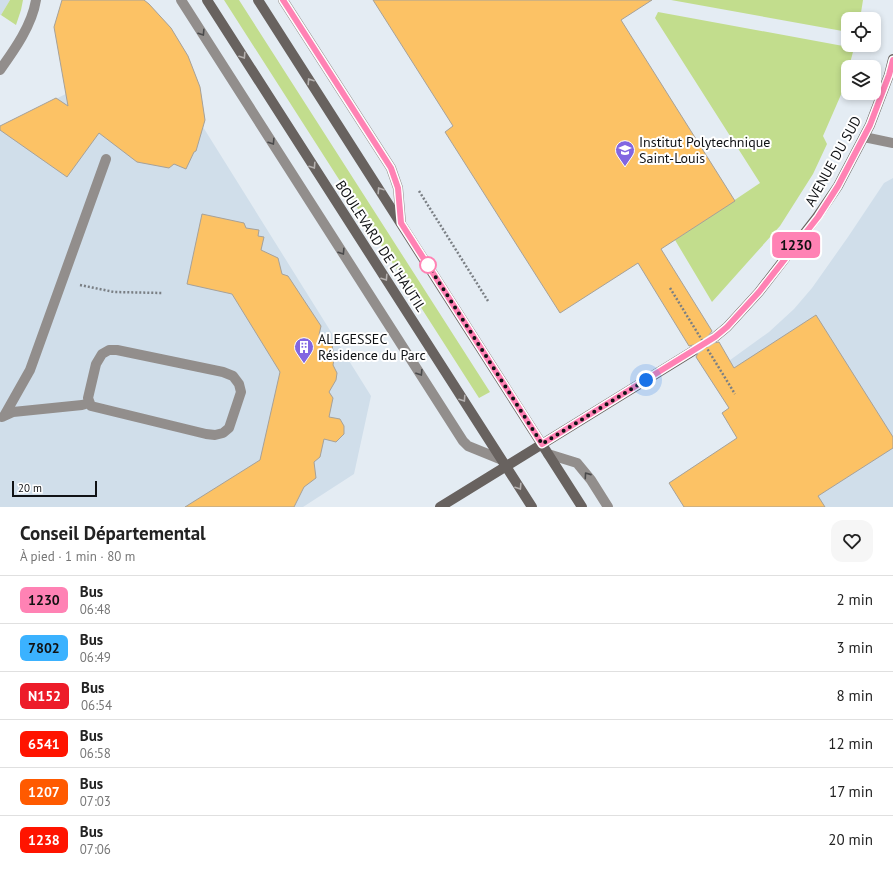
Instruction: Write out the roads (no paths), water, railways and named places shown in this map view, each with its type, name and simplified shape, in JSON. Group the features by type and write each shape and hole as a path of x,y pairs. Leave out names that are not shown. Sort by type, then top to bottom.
{"main road":[{"name":"BOULEVARD DE L'HAUTIL","path":"207,0 532,507"},
{"name":"BOULEVARD DE L'HAUTIL","path":"258,0 582,507"},
{"name":"AVENUE DU SUD","path":"715,337 727,327 759,292 818,217 838,186 870,125 893,59"},
{"path":"440,507 503,463 542,444 693,351"}],"street":[{"path":"0,70 17,45 34,9 36,0"},
{"path":"181,0 463,441 468,446 503,463"},
{"path":"283,0 391,168 398,188 401,223"},
{"path":"864,137 893,143"},
{"path":"2,417 30,370 106,159"},
{"path":"109,350 117,350 223,372 233,376 239,384 241,392 229,428 223,433 215,434 206,434 92,406 89,403 88,398 96,364 102,354 109,350"},
{"path":"2,417 13,412 89,403"},
{"path":"548,454 577,463 608,507"}],"tunnel":[{"path":"693,351 715,337"}],"place":[{"name":"Institut Polytechnique Saint-Louis","path":"625,167"},
{"name":"ALEGESSEC Résidence du Parc","path":"304,364"}]}
